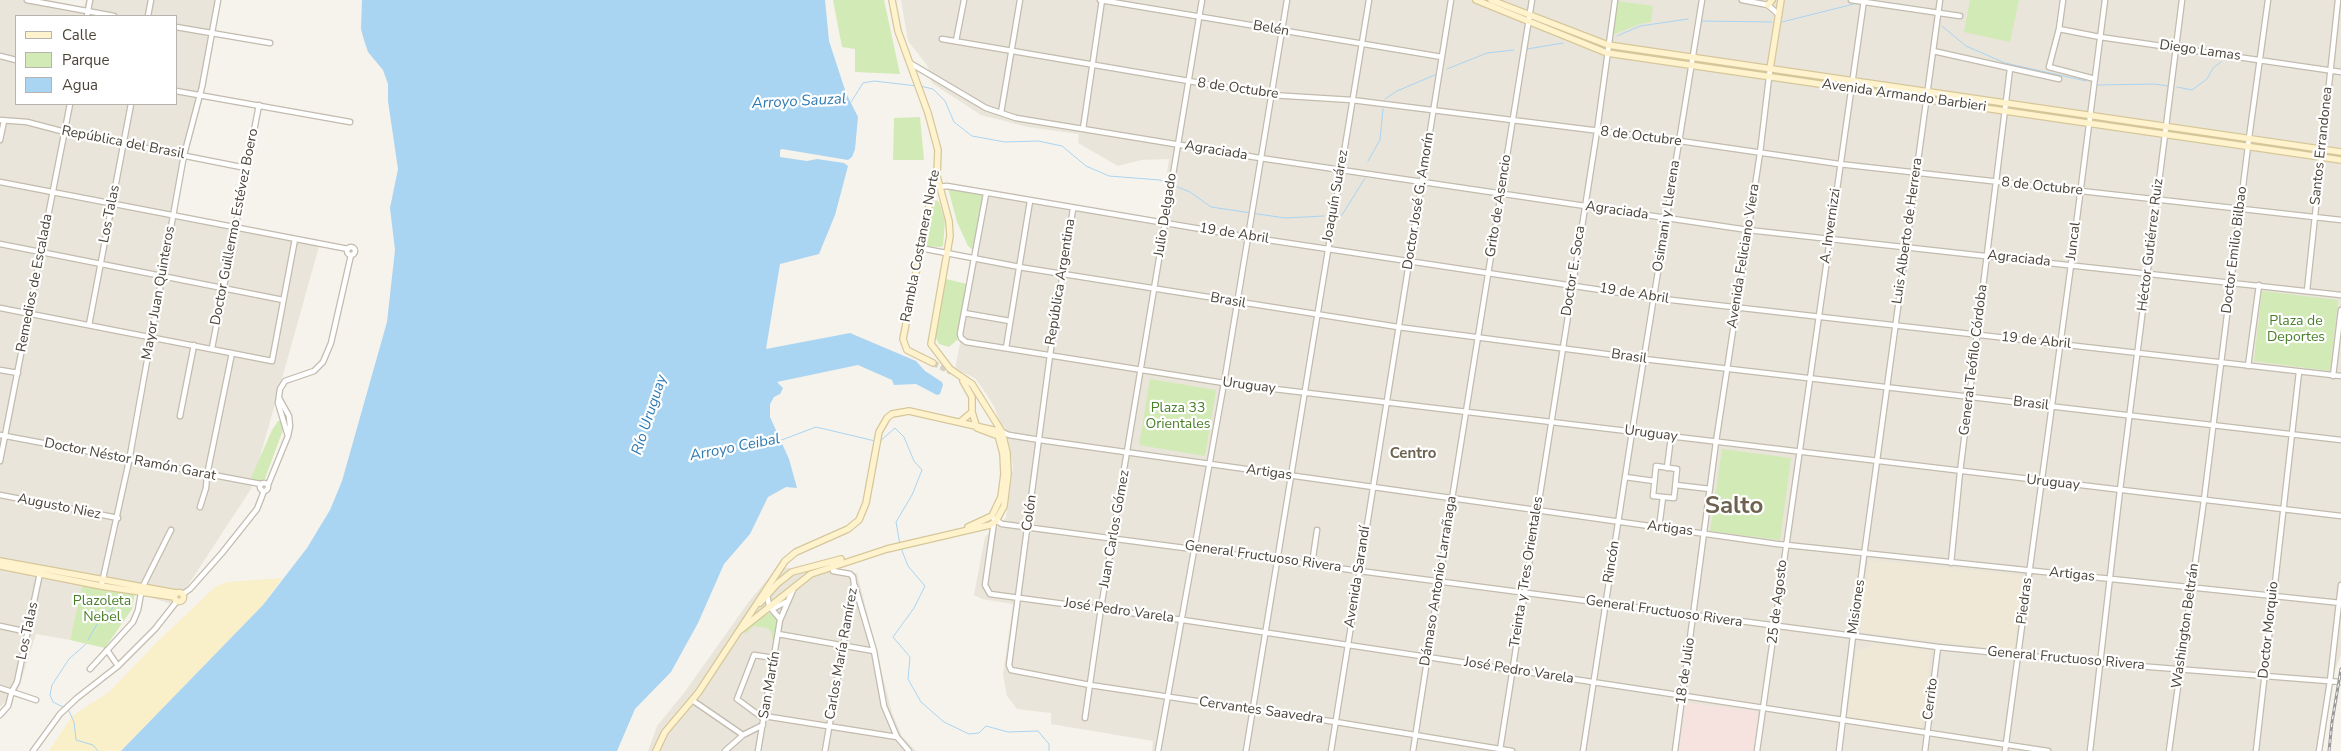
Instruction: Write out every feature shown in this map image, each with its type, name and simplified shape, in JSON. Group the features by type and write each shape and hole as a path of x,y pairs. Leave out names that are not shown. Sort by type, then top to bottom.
{"street":[{"path":"27,0 87,14 100,15"},
{"path":"87,14 90,0"},
{"path":"148,15 151,0"},
{"name":"Mayor Juan Quinteros","path":"102,584 118,518 184,155 199,94 218,0"},
{"name":"Rambla Costanera Norte","path":"892,0 898,31 928,114 938,150 937,176 929,202 903,339 907,350 933,362"},
{"path":"956,41 964,0"},
{"path":"1001,113 1020,0"},
{"path":"1084,129 1101,0"},
{"name":"Belén","path":"1101,0 1282,32 1442,57"},
{"name":"Julio Delgado","path":"1141,370 1202,0"},
{"path":"1158,751 1183,620 1238,303 1254,194 1287,0"},
{"name":"Joaquín Suárez","path":"1246,751 1369,0"},
{"name":"Doctor José G. Amorín","path":"1385,402 1410,260 1451,0"},
{"name":"Avenida Armando Barbieri","path":"1476,0 1608,45 1692,59 2166,125 2341,152"},
{"name":"Avenida Armando Barbieri","path":"1491,0 1607,52 1691,66 2090,122 2341,160"},
{"name":"Grito de Asencio","path":"1466,412 1532,0"},
{"name":"Doctor E. Soca","path":"1550,422 1597,131 1615,0"},
{"name":"Osimani y Llerena","path":"1632,432 1702,0"},
{"path":"1742,0 1770,3 1779,15"},
{"path":"1770,69 1781,0"},
{"path":"1851,0 1960,16"},
{"name":"Luis Alberto de Herrera","path":"1877,462 1940,0"},
{"path":"2063,0 2059,29 2049,67 2095,78"},
{"name":"Juncal","path":"2041,481 2072,265 2106,0"},
{"name":"Héctor Gutiérrez Ruiz","path":"2090,751 2120,490 2182,0"},
{"name":"Doctor Emilio Bilbao","path":"2204,500 2212,424 2268,0"},
{"name":"Santos Errandonea","path":"2307,291 2329,70 2338,0"},
{"name":"A. Invernizzi","path":"1798,453 1864,1"},
{"path":"178,27 270,43"},
{"name":"Diego Lamas","path":"2059,29 2100,37 2341,72"},
{"name":"8 de Octubre","path":"942,39 1271,95 1352,100 1680,141 1839,164 1917,171 2080,192 2341,220"},
{"path":"1933,51 1973,59 2010,70 2059,79"},
{"path":"0,56 15,60"},
{"name":"Agraciada","path":"909,62 986,108 1001,113 1084,129 1260,158 1422,184 1748,230 2341,295"},
{"name":"Avenida Feliciano Viera","path":"1716,442 1760,153 1770,69"},
{"name":"General Teófilo Córdoba","path":"1951,563 1976,334 2010,70"},
{"path":"178,91 350,122"},
{"name":"Remedios de Escalada","path":"0,462 2,436 18,373 70,105"},
{"name":"Los Talas","path":"89,325 131,105"},
{"name":"Doctor Guillermo Estévez Boero","path":"212,348 259,105"},
{"path":"0,140 2,120"},
{"name":"República del Brasil","path":"2,120 27,122 65,132 246,168"},
{"path":"771,607 796,584 821,570 887,549 993,521 1004,506 1007,492 1007,453 1001,434 972,384 950,369 931,344 950,229 937,176"},
{"path":"0,182 348,249 350,247 354,248 355,253 351,255 331,343 323,362 314,371 285,381 280,388 279,397 289,416 288,436 272,475 260,488 264,491 257,509 190,589 183,594 180,592 155,629 118,666 76,698 60,714 32,751"},
{"path":"932,190 939,186"},
{"name":"19 de Abril","path":"939,186 1164,224 1572,284 1654,298 2138,352 2220,364 2341,376"},
{"path":"986,194 964,313 1010,321"},
{"path":"929,202 936,198 944,202"},
{"path":"1006,348 1030,201"},
{"name":"República Argentina","path":"1050,355 1073,209"},
{"path":"0,308 272,361 295,239"},
{"path":"0,244 283,300"},
{"name":"Brasil","path":"920,248 1019,267 1398,327 1644,359 2341,440"},
{"path":"2248,366 2259,286"},
{"path":"2333,376 2341,310"},
{"name":"Uruguay","path":"964,313 960,334 963,340 1224,383 1798,453 2341,516"},
{"path":"180,416 194,345"},
{"path":"200,507 206,488 232,353"},
{"name":"Colón","path":"1012,670 1009,665 1050,355"},
{"path":"0,370 18,373"},
{"name":"Juan Carlos Gómez","path":"1086,718 1101,608 1141,370"},
{"path":"2282,510 2299,372"},
{"path":"963,382 972,397 972,412 978,428"},
{"name":"Avenida Sarandí","path":"1331,751 1385,402"},
{"path":"752,615 768,585 790,556 848,529 859,520 866,503 879,432 887,418 900,411 920,412 1001,434"},
{"path":"960,422 972,412"},
{"name":"Dámaso Antonio Larrañaga","path":"1414,751 1466,412"},
{"name":"Treinta y Tres Orientales","path":"1500,750 1550,422"},
{"name":"Rincón","path":"1583,751 1632,432"},
{"name":"Artigas","path":"1001,434 1537,512 1704,534 1864,554 2340,603"},
{"name":"Doctor Néstor Ramón Garat","path":"2,436 264,484"},
{"path":"1667,468 1670,437"},
{"name":"18 de Julio","path":"1675,751 1716,442"},
{"name":"25 de Agosto","path":"1757,751 1798,453"},
{"name":"Misiones","path":"1839,751 1877,462"},
{"path":"1656,466 1667,468 1677,469 1674,498 1653,496 1656,466"},
{"path":"1625,477 1654,481"},
{"name":"Piedras","path":"2004,751 2041,481"},
{"path":"1676,484 1710,489"},
{"name":"Augusto Niez","path":"0,495 118,518"},
{"path":"1659,528 1663,497"},
{"name":"Washington Beltrán","path":"2169,751 2190,588 2204,500"},
{"name":"Doctor Morquio","path":"2256,751 2282,510"},
{"name":"General Fructuoso Rivera","path":"993,521 1002,524 1113,537 1775,627 1938,647 2100,663 2341,682"},
{"name":"José Pedro Varela","path":"993,521 985,585 990,594 1183,620 2048,751"},
{"path":"90,670 133,622 138,610 142,590 171,530"},
{"path":"1312,564 1317,530"},
{"path":"656,751 669,726 692,700 766,595 792,572 878,552"},
{"path":"0,561 102,584 176,597"},
{"path":"0,566 40,571"},
{"name":"Los Talas","path":"0,715 8,706 12,691 18,682 40,571"},
{"name":"Carlos María Ramírez","path":"825,751 854,584 853,577 850,574 834,571"},
{"name":"San Martín","path":"758,751 780,620 786,602 796,584"},
{"path":"854,584 874,651 880,694 897,737 909,751"},
{"path":"768,585 766,595 771,607 780,620"},
{"path":"2319,751 2330,681 2341,585"},
{"path":"752,615 786,602"},
{"path":"0,626 28,632"},
{"path":"778,634 874,651"},
{"name":"Cerrito","path":"1925,751 1938,647"},
{"path":"107,650 118,666"},
{"path":"774,658 754,655 737,699 764,718 897,737"},
{"name":"Cervantes Saavedra","path":"1012,670 1090,685 1512,751"},
{"path":"0,688 36,700"},
{"path":"692,700 743,735"},
{"path":"725,751 743,735 763,725"}],"shaded area":[{"path":"0,0 49,0 84,7 86,0 219,0 174,215 320,243 251,489 175,605 135,593 83,581 70,640 36,634 18,690 0,707"},
{"path":"901,0 2341,0 2341,654 2333,676 2321,751 1152,751 1153,741 1051,724 1051,713 1017,709 1007,696 1003,675 1013,604 982,599 974,595 985,537 1006,518 1013,467 1010,448 1006,430 999,421 995,408 985,392 975,378 955,369 976,262 987,189 1160,221 1169,159 1141,160 1118,166 1078,143 1079,134 1028,127 981,115 932,83 927,65 908,41"},
{"path":"1869,560 2021,575 2022,583 2014,651 1860,632"},
{"path":"778,567 857,573 892,713 902,736 916,751 648,751 657,726 684,693 750,600"},
{"path":"1873,644 1931,651 1922,729 1847,717 1857,650 1870,647"},
{"path":"1686,703 1758,711 1754,751 1679,751"}],"green space":[{"path":"833,0 884,0 900,74 855,72 855,49 842,47"},
{"path":"1970,0 2019,0 2010,42 1964,32"},
{"path":"1617,1 1653,6 1651,22 1640,24 1612,35"},
{"path":"920,117 924,160 893,160 894,118"},
{"path":"948,188 983,195 974,251 968,246 957,222"},
{"path":"936,200 939,202 945,221 943,246 940,247 926,246 925,243 933,204"},
{"path":"946,279 967,284 957,340 949,347 939,344 935,336"},
{"name":"Plaza de Deportes","path":"2262,291 2338,300 2330,371 2254,361"},
{"name":"Plaza 33 Orientales","path":"1150,379 1216,390 1205,456 1139,445"},
{"path":"287,419 263,484 251,478 272,430 278,421"},
{"path":"1722,449 1791,458 1780,540 1710,531"},
{"name":"Plazoleta Nebel","path":"83,581 135,593 132,609 105,648 70,640"},
{"path":"772,613 778,619 774,647 771,631 767,628 753,626 745,635 745,629 763,615"}],"sand":[{"path":"282,578 263,605 121,751 49,751 72,716 109,692 157,642 215,587 227,582"}],"water":[{"name":"Río Uruguay","path":"362,0 825,0 829,41 846,93 858,117 855,149 852,157 848,160 780,150 780,157 807,161 817,159 844,163 848,166 835,215 819,254 780,264 766,349 850,333 916,361 925,371 942,382 943,385 940,394 937,395 916,384 894,385 892,380 858,365 777,382 783,388 770,404 770,417 789,459 797,488 786,487 768,497 750,534 724,564 698,623 671,672 635,709 617,751 121,751 263,605 307,548 330,510 342,481 387,322 395,250 390,208 398,169 388,101 388,84 383,70 368,52 364,40 361,29"}],"waterway":[{"path":"1782,22 1854,4"},
{"path":"1617,36 1640,26 1688,19"},
{"path":"1700,21 1772,22"},
{"path":"1942,26 1966,46 2005,63 2086,81"},
{"path":"1527,49 1563,43"},
{"path":"1447,69 1487,53 1514,50"},
{"path":"2177,87 2192,90 2207,79 2213,68 2221,62"},
{"path":"1385,99 1397,91 1437,74"},
{"name":"Arroyo Sauzal","path":"851,102 863,83 874,81 917,86"},
{"path":"2098,85 2154,84 2168,86"},
{"name":"Arroyo Sauzal","path":"920,86 933,89 945,101 954,122 972,136 1005,142 1038,141 1062,146 1086,166 1109,176 1160,180 1190,192 1211,207 1285,218 1324,216"},
{"path":"1368,161 1380,140 1383,109"},
{"path":"1338,216 1342,215 1365,178"},
{"name":"Arroyo Ceibal","path":"779,441 816,427 875,441"},
{"name":"Arroyo Ceibal","path":"879,442 895,428 904,437 914,461 922,470 912,495 896,522 900,545"},
{"name":"Arroyo Ceibal","path":"901,548 908,566 925,586 914,608 893,637 910,657 908,679 921,702 944,722 969,734 979,733 986,726 1008,732 1038,731 1049,744 1049,751"},
{"path":"88,640 101,617 112,609 119,598"},
{"path":"65,708 53,702 50,695 52,685 69,659 86,644"},
{"path":"68,709 74,722 76,740 93,745 98,751"}],"tunnel":[{"path":"933,363 951,372"}],"railway":[{"path":"2329,751 2341,669"}],"district":[{"name":"Centro","path":"1413,454"},
{"name":"Salto","path":"1734,507"}]}
